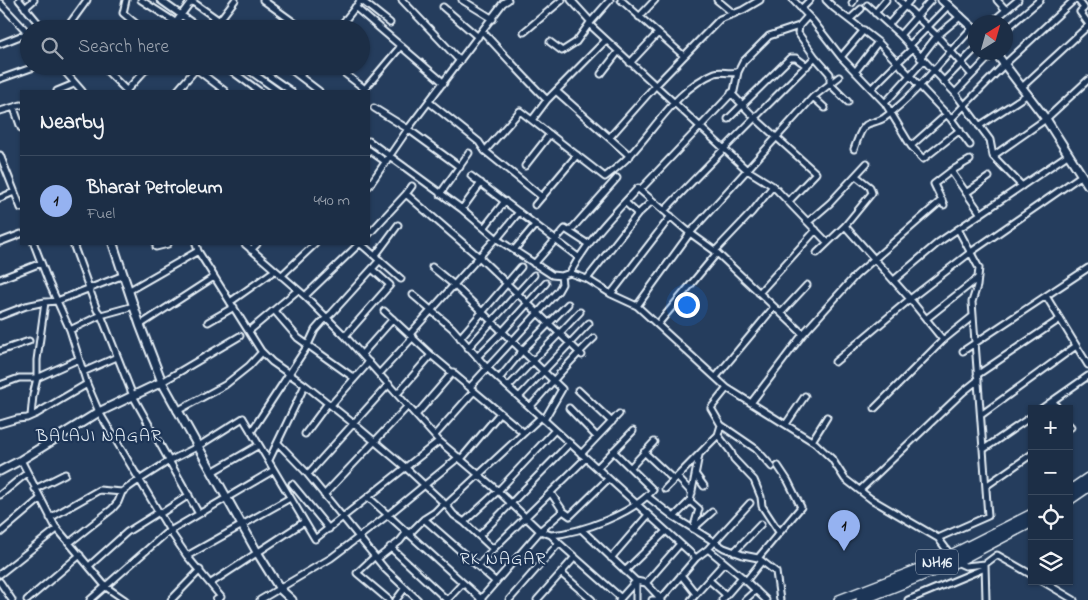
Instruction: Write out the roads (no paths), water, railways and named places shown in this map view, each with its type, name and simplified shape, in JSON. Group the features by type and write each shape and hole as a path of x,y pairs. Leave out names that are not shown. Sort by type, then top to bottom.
{"highway":[{"path":"1073,488 1088,478"},
{"path":"1073,497 1088,487"},
{"name":"NH16","path":"839,600 935,563 954,558 1028,516"},
{"name":"NH16","path":"861,600 954,558 997,542 1028,524"}],"street":[{"path":"19,0 36,20"},
{"path":"25,8 32,0"},
{"path":"73,20 87,0"},
{"path":"126,0 124,13 131,20"},
{"path":"141,0 173,20"},
{"path":"160,0 188,20"},
{"path":"177,20 191,0 218,20 234,0"},
{"path":"263,0 291,20"},
{"path":"345,20 361,0 390,24"},
{"path":"402,0 460,61"},
{"path":"462,0 492,19"},
{"path":"524,32 562,0"},
{"path":"571,0 605,41 656,85 674,104 747,170 773,186 827,242"},
{"path":"550,42 562,51 576,42 610,0"},
{"path":"621,0 684,56"},
{"path":"639,17 655,0"},
{"path":"717,0 734,14"},
{"path":"610,137 656,85 720,19 744,10 760,0"},
{"path":"793,0 841,58 885,103 911,146 923,160 960,130"},
{"path":"801,9 810,0"},
{"path":"826,0 878,42 898,62 952,119 970,145"},
{"path":"875,13 886,0"},
{"path":"899,0 951,50 972,75"},
{"path":"888,24 910,0"},
{"path":"900,35 931,0"},
{"path":"942,0 968,23"},
{"path":"996,0 1006,10"},
{"path":"1000,15 1018,0"},
{"path":"1013,23 1040,0"},
{"path":"952,119 1005,64 1074,0"},
{"path":"1022,87 1088,24 1080,12 1084,8 1078,0"},
{"path":"370,185 408,129 483,32 504,1"},
{"path":"0,3 20,25"},
{"path":"866,5 900,35 954,93 990,140 993,156 1022,186"},
{"path":"872,88 949,5"},
{"path":"355,7 444,83"},
{"path":"443,7 478,37"},
{"path":"850,19 861,9"},
{"path":"570,273 578,257 588,244 625,202 638,188 640,190 734,91 738,72 743,62 770,36 799,26 808,16"},
{"path":"885,103 910,75 937,36 961,16"},
{"path":"799,26 798,33 830,74 830,84 848,102"},
{"path":"841,58 864,30"},
{"path":"483,32 547,100"},
{"path":"630,63 658,33"},
{"path":"854,149 866,124 882,120 920,85 951,50 968,34"},
{"path":"0,44 20,37"},
{"path":"532,120 547,100 605,41"},
{"path":"855,72 878,42"},
{"path":"346,75 364,90 401,46"},
{"path":"601,74 618,52"},
{"path":"943,82 968,56"},
{"path":"664,211 723,148 815,57"},
{"path":"728,119 790,58 796,58 807,66"},
{"path":"954,93 986,60"},
{"path":"1001,60 1046,119 1088,185"},
{"path":"0,79 20,72"},
{"path":"485,150 520,111 605,177 630,156 674,104 695,84 717,72 729,74 738,72"},
{"path":"67,75 81,90"},
{"path":"111,75 126,90"},
{"path":"128,90 141,75"},
{"path":"178,90 189,75"},
{"path":"203,75 224,90"},
{"path":"235,75 251,89"},
{"path":"255,75 277,90"},
{"path":"268,75 290,90"},
{"path":"300,76 318,90"},
{"path":"637,306 690,232 813,97 839,77"},
{"path":"993,156 1046,119 1088,80"},
{"path":"59,90 74,84"},
{"path":"556,91 630,156"},
{"path":"731,93 755,118 816,173 788,202"},
{"path":"979,126 1028,94"},
{"path":"813,97 825,108"},
{"path":"429,102 480,142 485,150 542,197"},
{"path":"0,111 20,105"},
{"path":"14,108 20,125"},
{"path":"374,108 408,129 460,167"},
{"path":"911,146 947,114"},
{"path":"525,166 550,134"},
{"path":"370,142 534,264 552,274 561,276 570,273 587,279 610,294 637,306 727,388 812,441 832,458 845,479 871,499 938,538 954,558 966,566 985,566"},
{"path":"370,151 386,162"},
{"path":"440,194 469,153"},
{"path":"894,280 939,242 1069,154"},
{"path":"535,205 577,155"},
{"path":"0,156 17,192 0,198"},
{"path":"751,403 803,334 856,275 943,202 934,184 970,160"},
{"path":"808,222 867,163"},
{"path":"951,171 981,214"},
{"path":"836,362 910,299 970,252 1082,175"},
{"path":"471,176 578,257"},
{"path":"817,253 845,226 872,193 870,187 856,176"},
{"path":"966,193 989,177"},
{"path":"570,231 617,178"},
{"path":"462,209 481,183"},
{"path":"370,233 412,186"},
{"path":"658,324 716,252 773,186"},
{"path":"640,190 716,252 803,334"},
{"path":"406,194 479,257 580,353"},
{"path":"484,228 505,201"},
{"path":"587,279 638,214 652,201"},
{"path":"625,202 638,214"},
{"path":"379,374 519,212"},
{"path":"610,294 671,216"},
{"path":"375,256 398,224"},
{"path":"514,250 535,225"},
{"path":"845,226 894,280 942,340"},
{"path":"534,264 565,229 588,244"},
{"path":"938,538 988,516 972,302 979,268 958,229"},
{"path":"759,292 816,230"},
{"path":"0,242 20,234"},
{"path":"34,245 70,330 87,384 99,412 170,532 221,597 216,600"},
{"path":"73,245 97,310 133,396 199,514"},
{"path":"114,245 140,325 162,382 258,552 280,588 292,600"},
{"path":"196,245 198,251 262,352 272,362 330,404 405,467 454,515 493,549"},
{"path":"246,245 305,296 345,336 439,441 479,474 540,531 551,535 620,599 636,581"},
{"path":"251,250 256,245"},
{"path":"281,276 314,245"},
{"path":"305,296 359,245"},
{"path":"361,245 401,279"},
{"path":"130,290 198,251"},
{"path":"251,432 308,345 315,330 380,260"},
{"path":"0,279 41,263"},
{"path":"388,600 357,573 444,505 522,432 542,418 562,389 454,285 432,267"},
{"path":"460,338 521,268"},
{"path":"962,351 1088,268"},
{"path":"345,336 390,285 372,269"},
{"path":"208,322 274,271"},
{"path":"0,316 26,306 58,301 124,275"},
{"path":"468,348 534,275"},
{"path":"434,435 487,368 513,342 562,284 561,276"},
{"path":"140,325 214,277"},
{"path":"926,319 978,278"},
{"path":"477,357 546,283"},
{"path":"781,313 807,285"},
{"path":"249,331 298,290"},
{"path":"413,295 452,328 487,368 696,558"},
{"path":"1046,296 1088,365"},
{"path":"31,416 45,302"},
{"path":"499,379 522,351 568,304"},
{"path":"70,330 101,316 134,306"},
{"path":"716,377 774,307"},
{"path":"274,310 298,338 354,378"},
{"path":"384,311 431,355 522,432"},
{"path":"508,387 580,312"},
{"path":"875,408 942,340 973,316"},
{"path":"362,354 393,319"},
{"path":"860,490 978,377 1060,319"},
{"path":"519,397 589,323"},
{"path":"0,471 99,412 162,382 240,336"},
{"path":"530,407 594,338"},
{"path":"0,351 29,341"},
{"path":"981,415 1076,346"},
{"path":"177,411 225,385 249,366 262,352"},
{"path":"397,394 431,355"},
{"path":"83,372 118,357"},
{"path":"0,384 19,378 37,378 79,359"},
{"path":"305,434 369,362"},
{"path":"416,415 453,372"},
{"path":"1048,405 1088,376"},
{"path":"0,424 17,418 31,416 57,404 87,384"},
{"path":"308,474 389,384"},
{"path":"269,460 305,385"},
{"path":"727,388 711,408 721,425 756,449 772,467"},
{"path":"578,390 612,422"},
{"path":"786,424 805,396"},
{"path":"1053,401 1056,405"},
{"path":"324,495 407,407"},
{"path":"568,408 597,437"},
{"path":"260,600 331,558 388,515 460,458 500,413"},
{"path":"478,566 551,493 597,437 619,414"},
{"path":"812,441 827,417"},
{"path":"69,543 112,509 118,502 122,492 169,461 197,447 243,418 316,539 439,441"},
{"path":"984,449 1028,419"},
{"path":"665,489 718,436 721,425"},
{"path":"464,522 498,491 555,430"},
{"path":"597,468 633,431"},
{"path":"718,436 731,452 734,459 754,480 761,497 762,506 779,532"},
{"path":"631,467 654,442"},
{"path":"479,536 570,443"},
{"path":"278,444 308,474 375,558 418,600"},
{"path":"212,472 259,445"},
{"path":"551,535 582,530 636,504 654,490 613,451"},
{"path":"644,452 692,493"},
{"path":"674,516 690,502 699,455"},
{"path":"986,486 1028,457"},
{"path":"21,460 57,529 106,587 125,600"},
{"path":"709,580 724,598 744,579 779,532 801,507 778,466"},
{"path":"90,600 160,539 274,470"},
{"path":"0,495 27,473"},
{"path":"35,489 65,474"},
{"path":"696,475 704,486"},
{"path":"551,493 563,511 570,516 608,478"},
{"path":"292,484 329,529"},
{"path":"50,518 99,490 122,492"},
{"path":"89,566 127,532 189,495"},
{"path":"648,496 674,516 724,548 760,560 776,572 780,600"},
{"path":"368,497 481,600 540,531 563,511"},
{"path":"0,533 40,498"},
{"path":"187,556 290,498"},
{"path":"690,502 699,508 693,529"},
{"path":"652,600 662,599 696,558 708,549 750,503"},
{"path":"693,529 712,512"},
{"path":"611,558 648,515"},
{"path":"424,519 496,582"},
{"path":"211,583 304,522"},
{"path":"734,552 761,524"},
{"path":"0,574 57,529"},
{"path":"582,530 636,581 646,583 662,599"},
{"path":"625,571 666,531"},
{"path":"513,599 559,543"},
{"path":"646,583 680,544"},
{"path":"390,547 447,600 463,583"},
{"path":"708,549 766,600"},
{"path":"27,600 80,555"},
{"path":"908,600 985,566 997,555 1028,573"},
{"path":"537,600 575,557"},
{"path":"691,600 724,563"},
{"path":"985,566 986,600"},
{"path":"171,600 200,570"},
{"path":"560,573 592,600"},
{"path":"681,576 696,594"},
{"path":"636,581 636,600"},
{"path":"0,582 12,600"},
{"path":"1049,585 1074,600"},
{"path":"396,600 405,588"},
{"path":"746,600 756,590"}],"place":[{"name":"Bharat Petroleum","path":"844,551"}],"district":[{"name":"BALAJI NAGAR","path":"99,435"},
{"name":"RK NAGAR","path":"503,558"}]}
